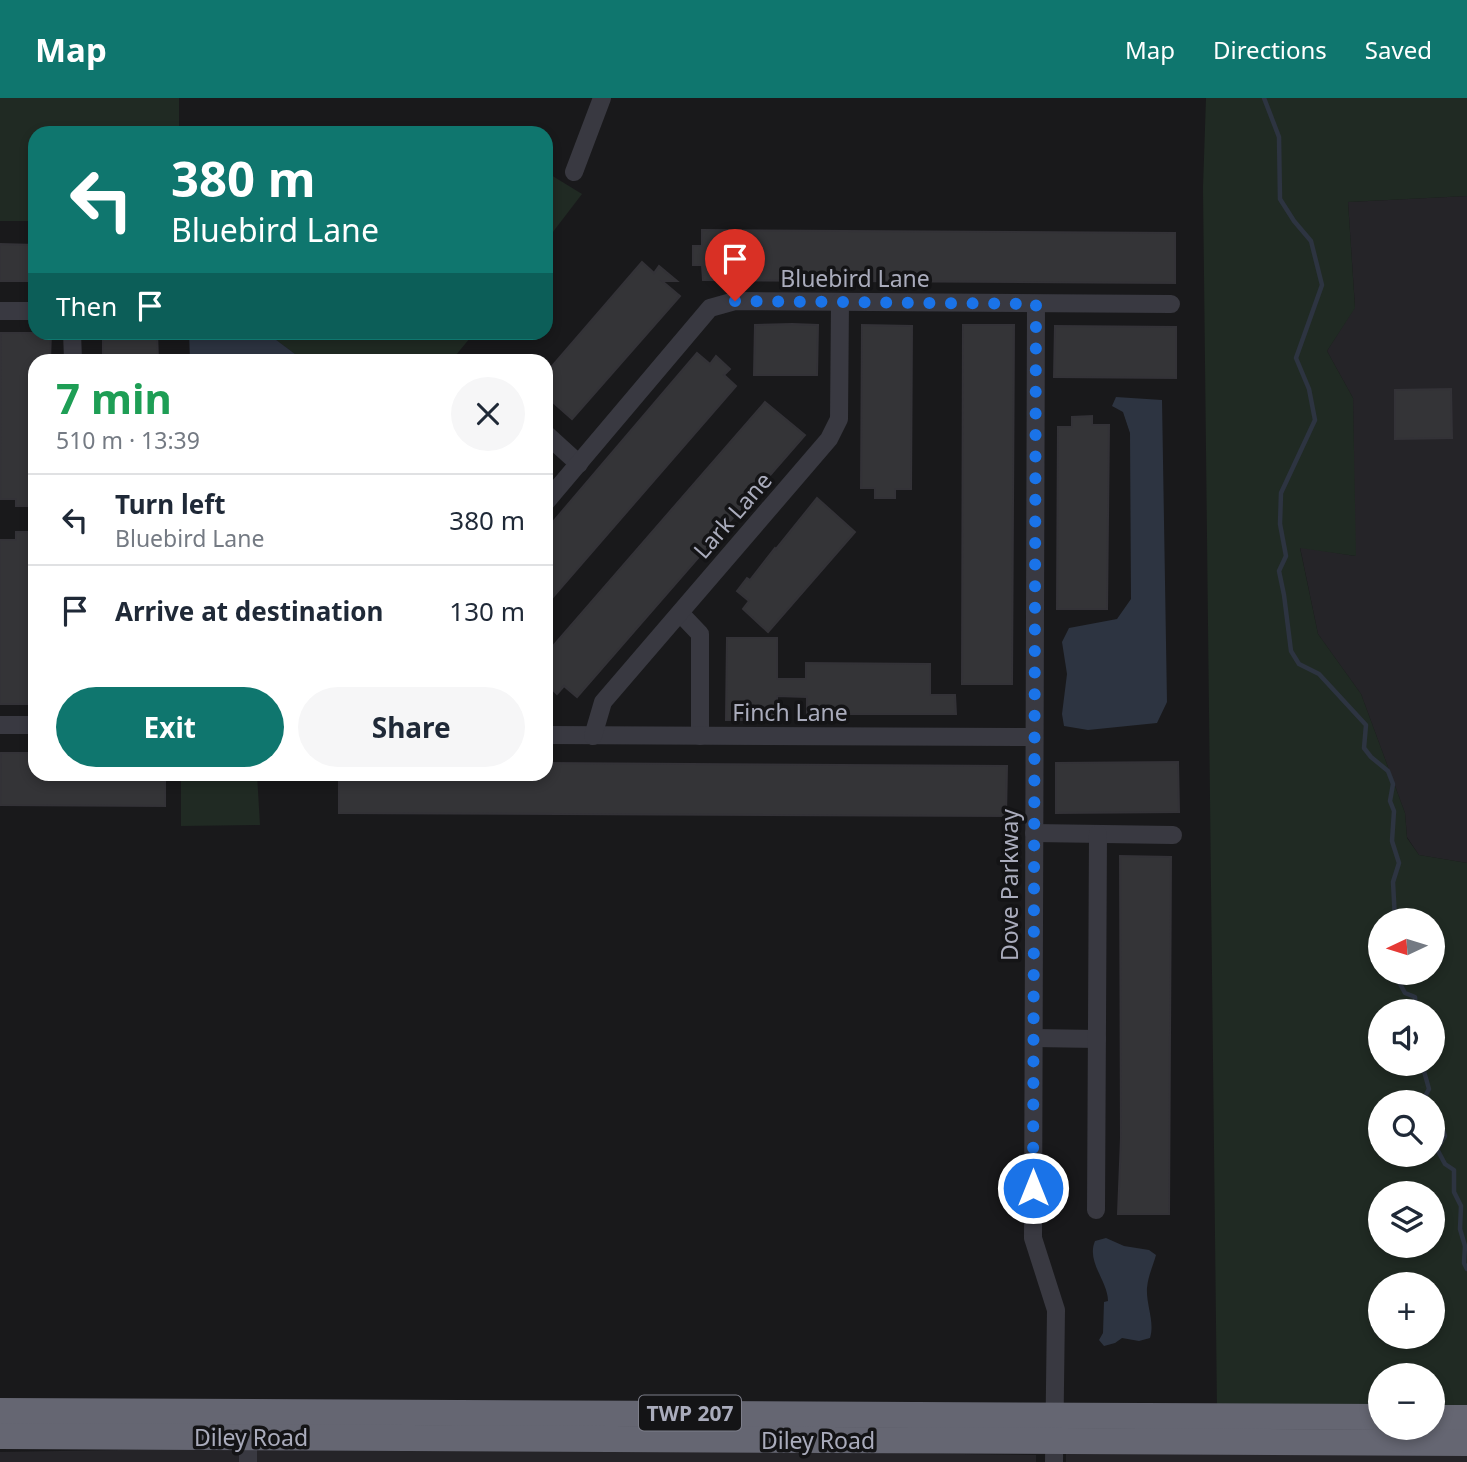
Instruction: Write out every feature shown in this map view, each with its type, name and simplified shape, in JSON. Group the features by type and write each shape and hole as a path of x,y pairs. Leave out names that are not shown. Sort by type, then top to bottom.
{"highway":[{"name":"Diley Road","path":"0,1411 248,1437"},
{"name":"Diley Road","path":"1054,1440 1368,1418"},
{"path":"1445,1418 1467,1418"},
{"name":"Diley Road","path":"0,1436 1467,1443"}],"street":[{"path":"574,172 602,98"},
{"name":"Bluebird Lane","path":"553,494 710,308 735,301 1171,304"},
{"name":"Lark Lane","path":"593,736 603,702 830,439 839,419 840,302"},
{"name":"Dove Parkway","path":"1036,304 1033,1238 1056,1310 1054,1440"},
{"path":"0,311 28,311"},
{"path":"553,440 579,464"},
{"path":"680,613 700,634 700,736"},
{"path":"0,725 28,725"},
{"name":"Finch Lane","path":"553,735 1034,737"},
{"path":"1034,833 1173,835"},
{"path":"1096,1210 1098,834"},
{"path":"1034,1038 1097,1039"}],"shaded area":[{"path":"0,98 179,98 179,126 28,126 28,221 0,221"},
{"path":"1206,98 1467,98 1467,196 1348,202 1355,308 1327,351 1353,398 1356,556 1300,548 1318,634 1361,694 1405,813 1407,838 1419,855 1467,863 1467,1410 1445,1410 1445,1363 1368,1363 1368,1410 1217,1410 1203,188"},
{"path":"553,176 582,194 553,232"},
{"path":"1467,196 1467,863 1419,855 1407,837 1405,813 1361,694 1318,634 1300,547 1355,556 1353,398 1327,351 1355,307 1348,202"},
{"path":"276,340 468,340 457,354 295,354"},
{"path":"181,781 257,781 260,825 181,826"},
{"path":"237,1448 530,1448 1036,1455 1036,1462 0,1462 0,1452"},
{"path":"1066,1451 1467,1452 1467,1462 1066,1462"}],"water":[{"path":"189,340 276,340 295,354 190,354"},
{"path":"1116,397 1162,400 1167,702 1157,723 1088,730 1064,726 1062,714 1067,674 1062,642 1069,628 1117,619 1131,599 1130,433 1123,412 1112,406"},
{"path":"1106,1238 1124,1246 1149,1250 1156,1255 1147,1288 1152,1326 1150,1338 1139,1341 1122,1338 1104,1346 1099,1340 1103,1333 1104,1302 1108,1301 1105,1286 1095,1264 1093,1249 1095,1241"}],"building":[{"path":"702,230 1175,233 1175,283 703,280 702,265 693,265 693,246 702,246"},
{"path":"0,244 28,245 28,281 0,281"},
{"path":"642,262 654,273 659,266 677,281 662,281 680,296 572,419 553,402 553,365"},
{"path":"755,325 818,325 817,375 754,375"},
{"path":"862,325 912,326 911,489 895,489 895,498 875,498 875,488 861,488"},
{"path":"963,325 1014,325 1012,684 962,684"},
{"path":"1055,326 1176,327 1176,378 1054,377"},
{"path":"1,333 28,333 28,340 51,340 50,354 28,354 28,506 16,506 16,499 0,499"},
{"path":"103,340 157,340 158,354 103,354"},
{"path":"697,353 710,364 716,356 730,369 724,375 736,386 553,597 553,522"},
{"path":"1451,389 1452,438 1395,439 1395,390"},
{"path":"765,402 805,435 577,697 564,686 557,694 553,690 553,646"},
{"path":"1092,416 1092,425 1109,425 1107,609 1057,609 1058,427 1072,427 1072,417"},
{"path":"817,498 855,532 768,632 743,609 749,601 737,591 747,578 750,580"},
{"path":"16,532 28,532 28,704 0,704 0,540 16,540"},
{"path":"727,638 777,638 777,679 806,679 806,663 930,664 930,695 955,695 956,714 807,714 807,697 777,696 777,720 726,720"},
{"path":"1,753 28,753 28,781 165,781 165,806 0,805"},
{"path":"1178,762 1179,812 1056,813 1056,763"},
{"path":"553,763 1007,766 1006,816 339,813 339,781 553,781"},
{"path":"1120,856 1171,857 1169,1214 1118,1214 1121,1138"}],"waterway":[{"path":"1264,98 1279,137 1280,199 1311,241 1322,285 1296,358 1309,389 1315,420 1281,493 1280,524 1286,556 1279,571 1291,651 1299,664 1319,674 1366,725 1364,748 1388,771 1393,784 1390,801 1394,811 1392,841 1399,863 1393,882 1394,908"},
{"path":"1401,985 1405,993 1415,999"},
{"path":"1425,1076 1428,1090"},
{"path":"1445,1164 1454,1170 1454,1192 1461,1206 1460,1229 1467,1269"}],"route":[{"path":"735,301 1036,304 1033,1188"}]}
